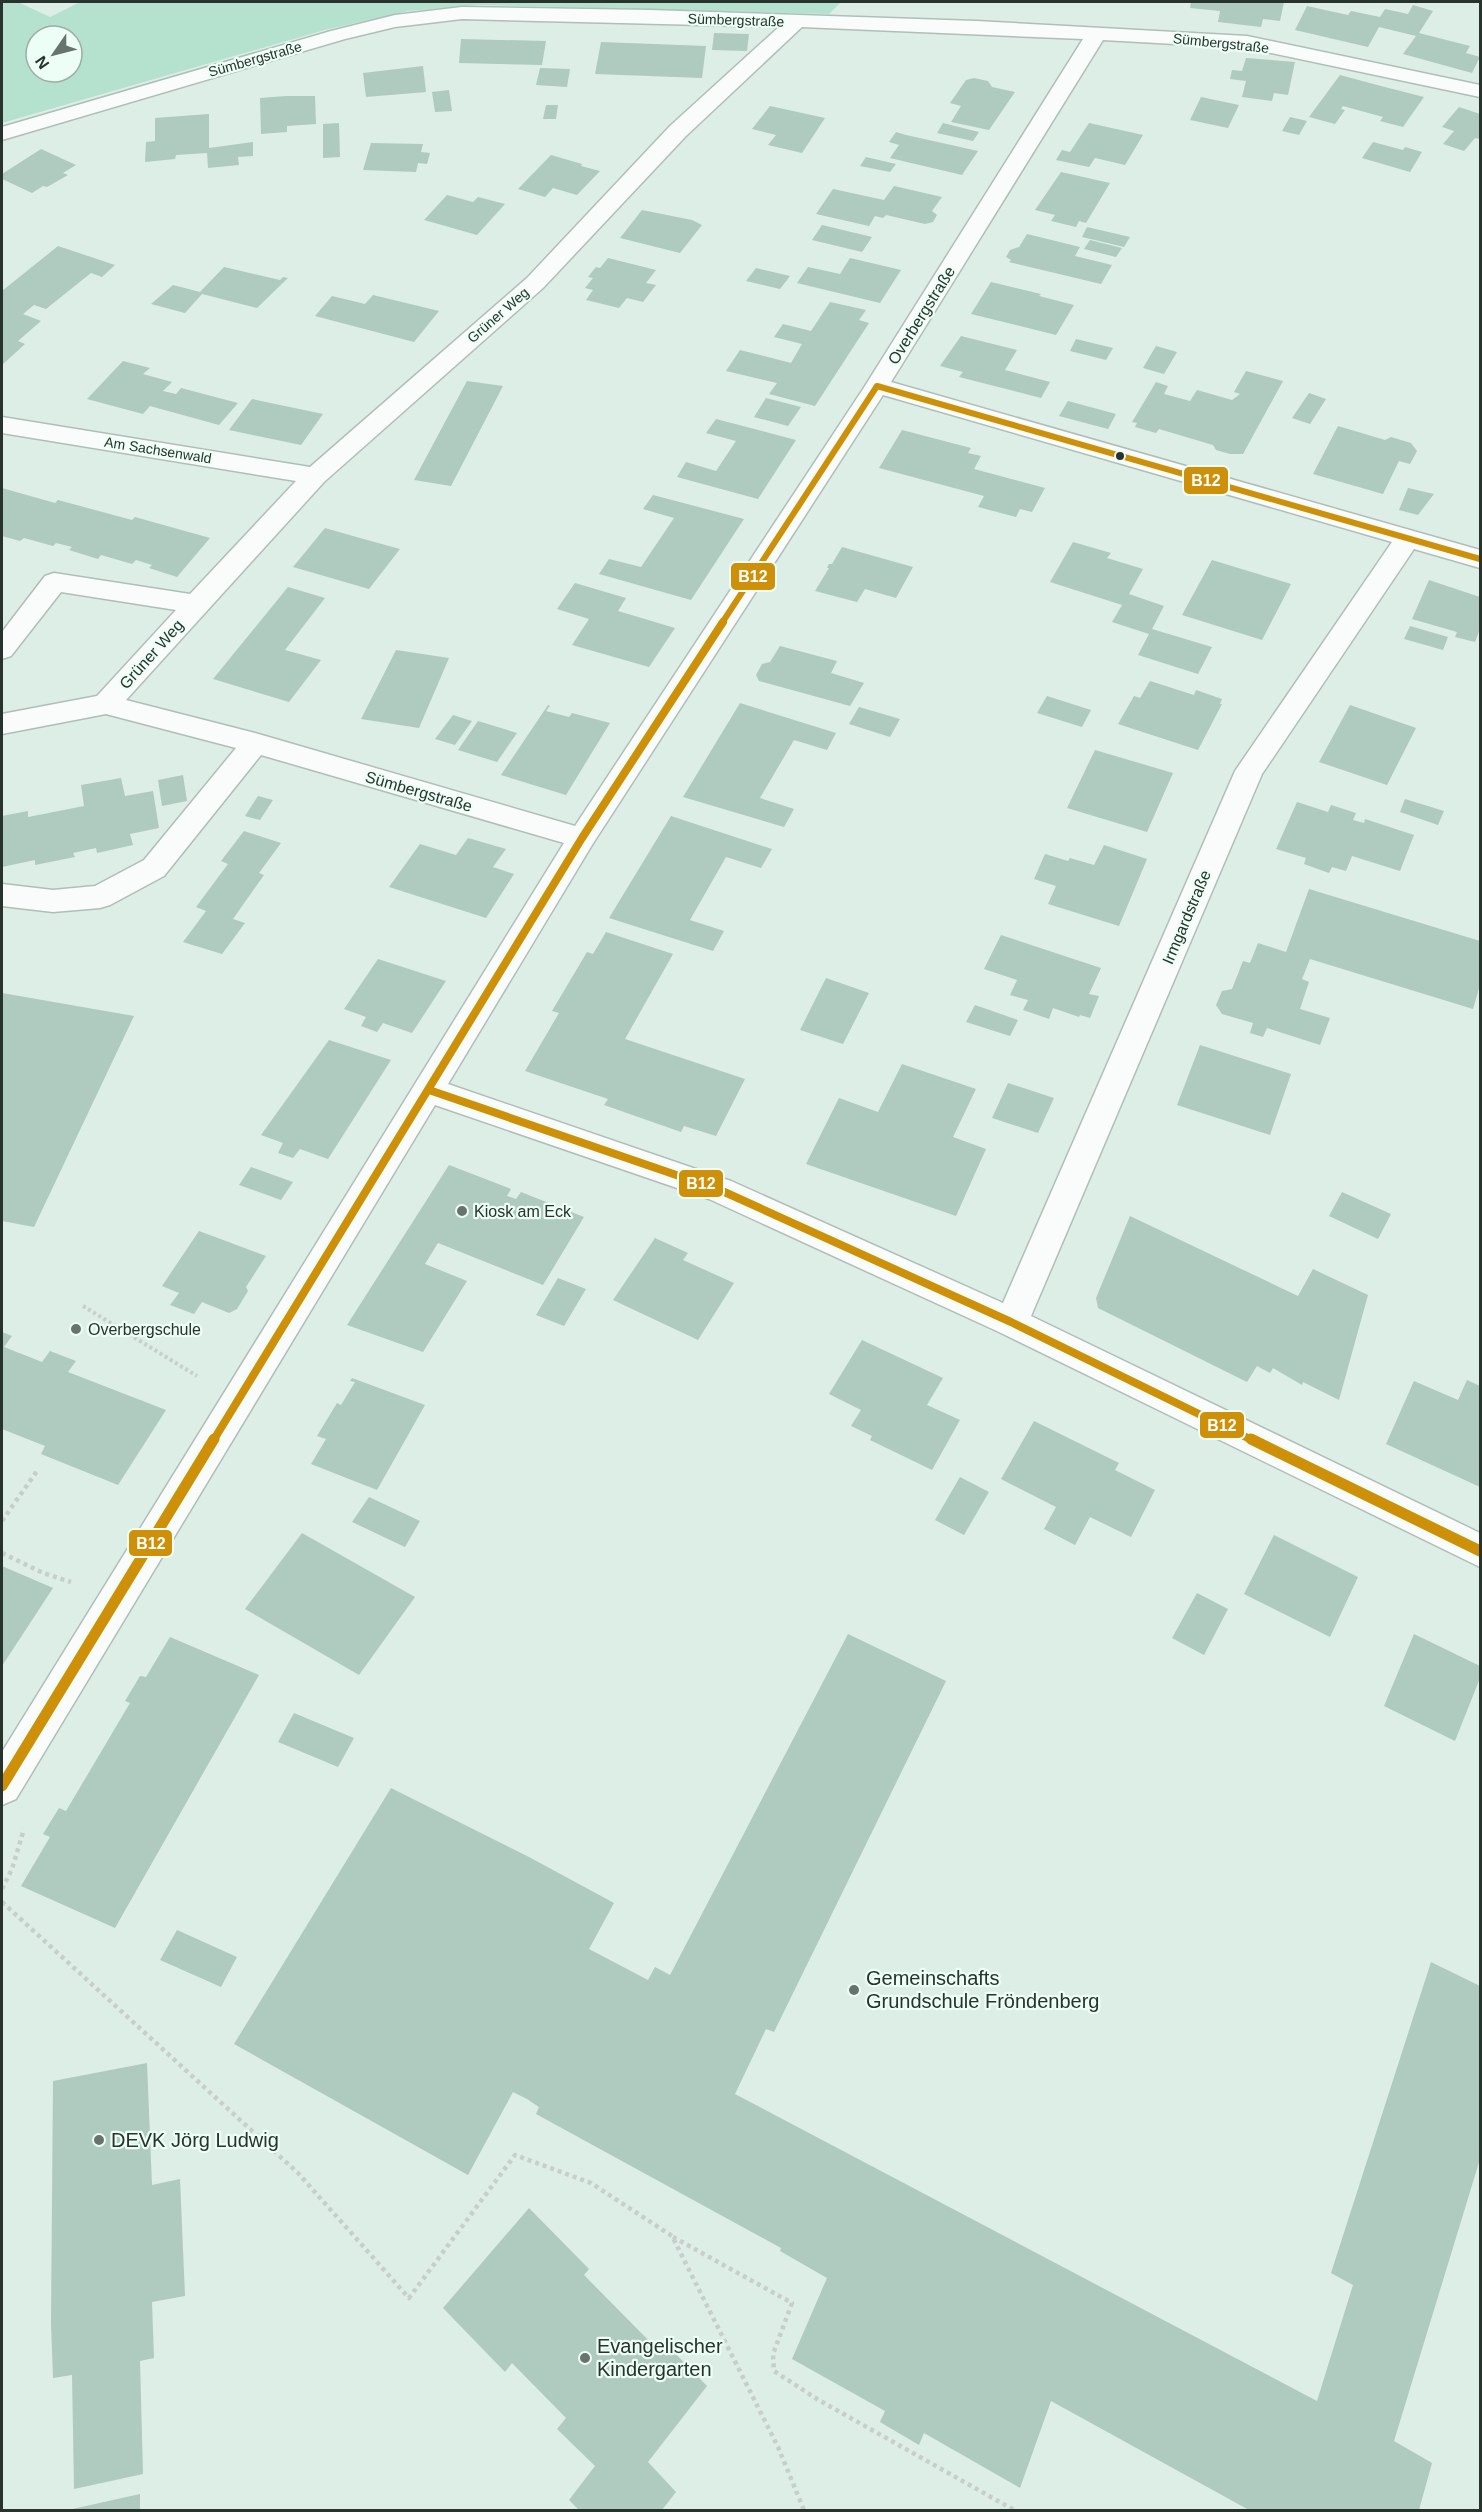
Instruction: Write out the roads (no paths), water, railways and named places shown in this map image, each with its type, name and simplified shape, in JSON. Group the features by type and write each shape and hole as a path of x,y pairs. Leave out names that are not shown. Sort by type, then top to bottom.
{"street":[{"name":"Sümbergstraße","path":"2,134 338,35 395,21 462,13 649,16 1097,33 1247,42 1480,91"},
{"name":"Grüner Weg","path":"106,704 315,476 535,283 678,131 796,22"},
{"name":"Overbergstraße","path":"2,1786 582,838 877,386 1097,33"},
{"path":"877,386 1480,559"},
{"name":"Am Sachsenwald","path":"2,425 315,476"},
{"name":"Irmgardstraße","path":"1011,1322 1249,771 1408,538"},
{"name":"Grüner Weg","path":"2,650 54,582 196,604"},
{"name":"Sümbergstraße","path":"2,724 106,704 255,743 582,838"},
{"path":"2,895 53,901 100,897 154,868 255,743"},
{"path":"429,1090 720,1190 1011,1322 1480,1551"}],"place":[{"name":"Kiosk am Eck","path":"462,1211"},
{"name":"Overbergschule","path":"76,1329"},
{"name":"Gemeinschafts Grundschule Fröndenberg","path":"854,1990"},
{"name":"DEVK Jörg Ludwig","path":"99,2140"},
{"name":"Evangelischer Kindergarten","path":"585,2358"}]}
